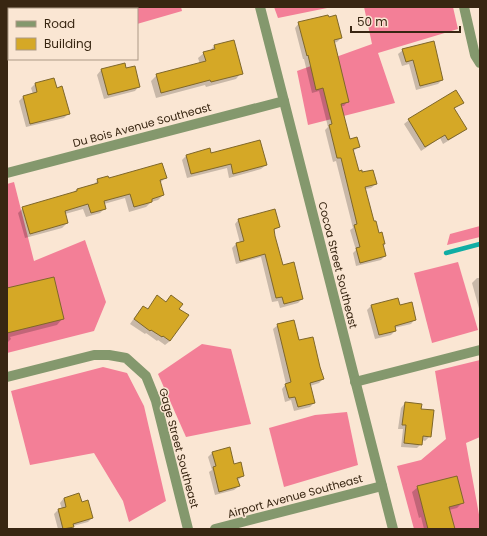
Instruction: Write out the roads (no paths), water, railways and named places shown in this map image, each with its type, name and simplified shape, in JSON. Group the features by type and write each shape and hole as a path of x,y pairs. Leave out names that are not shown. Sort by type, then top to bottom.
{"street":[{"name":"Cocoa Street Southeast","path":"260,7 393,529"},
{"path":"464,7 476,55 480,64"},
{"name":"Du Bois Avenue Southeast","path":"7,173 284,101"},
{"path":"355,382 480,350"},
{"name":"Gage Street Southeast","path":"7,377 94,355 109,355 126,358 146,376 156,401 188,529"},
{"name":"Airport Avenue Southeast","path":"215,529 382,486"}],"waterway":[{"path":"446,253 480,244"}]}
